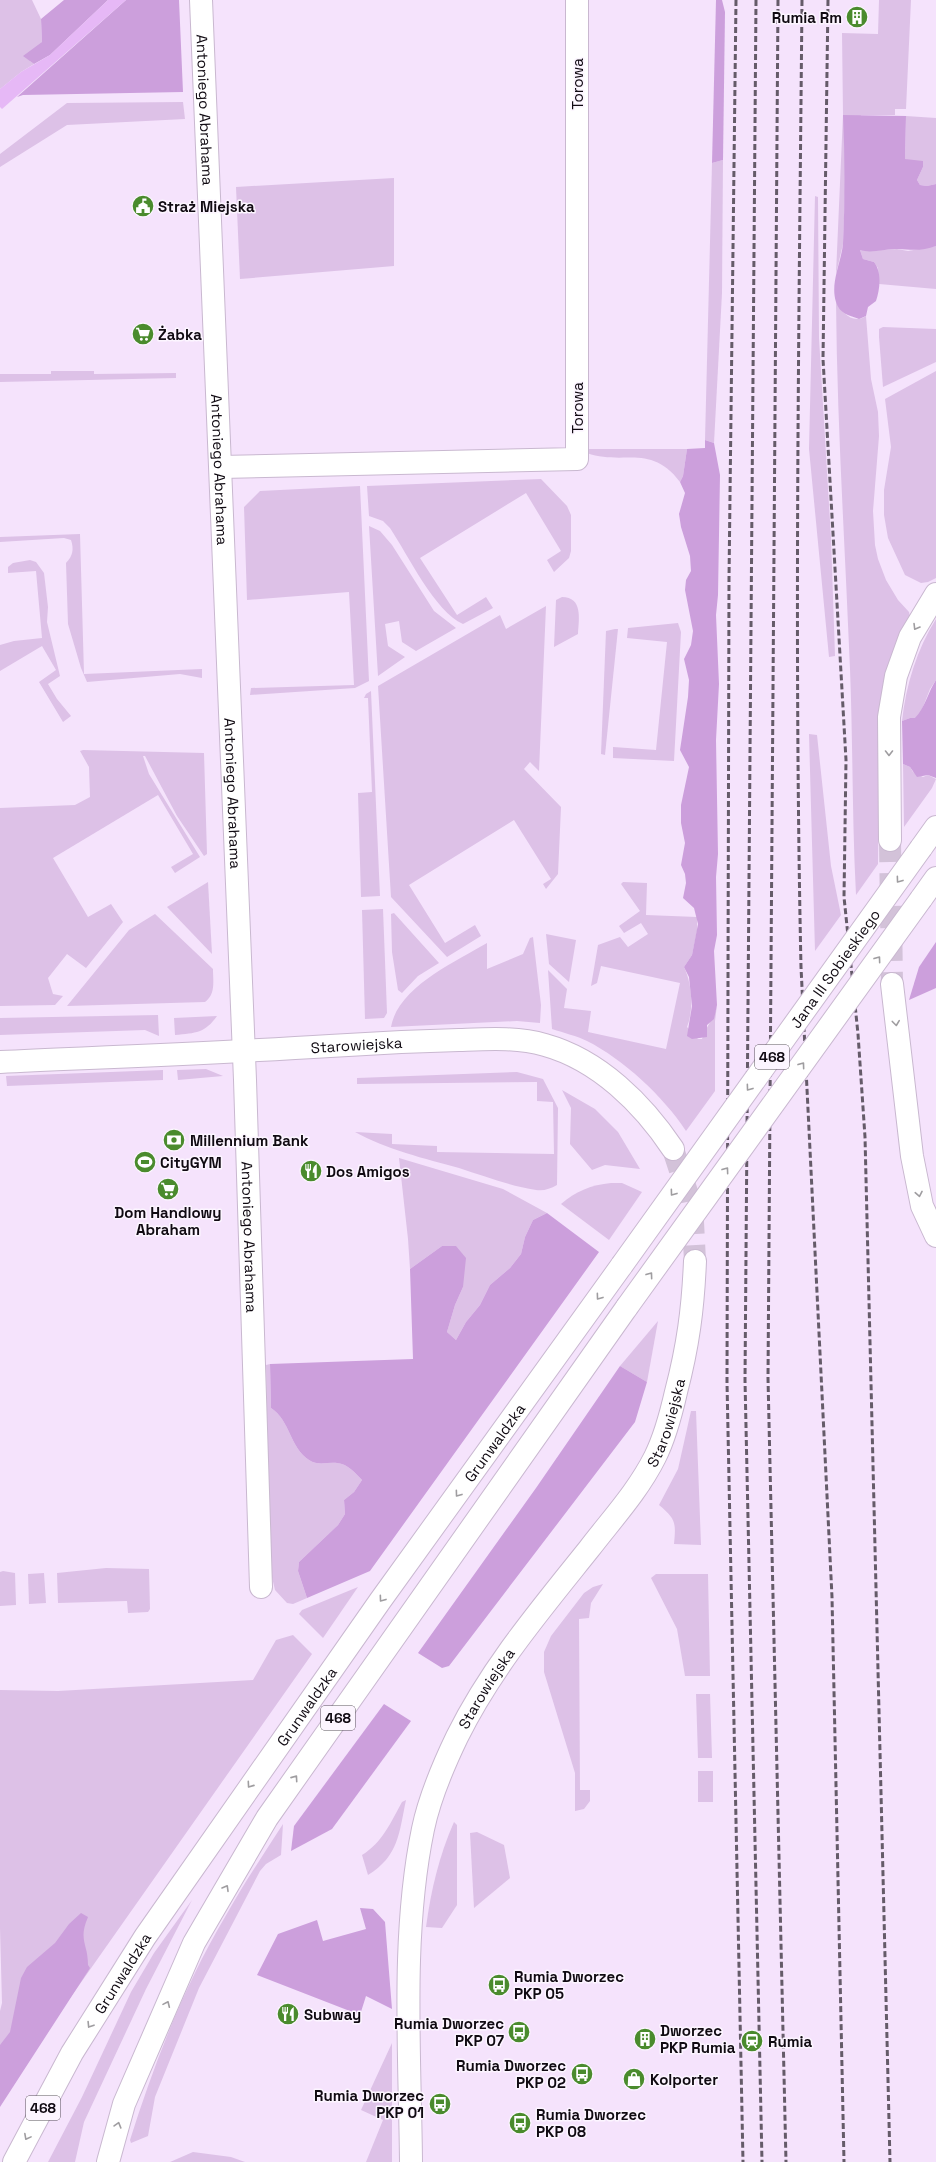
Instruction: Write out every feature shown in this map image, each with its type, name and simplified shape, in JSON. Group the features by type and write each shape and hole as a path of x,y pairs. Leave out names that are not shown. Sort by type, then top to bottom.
{"main road":[{"name":"Antoniego Abrahama","path":"201,0 244,1051 261,1587"},
{"name":"Torowa","path":"221,467 577,459 577,0"},
{"path":"890,840 889,717 896,676 910,638 936,594"},
{"name":"Jana III Sobieskiego","path":"622,1266 936,827"},
{"name":"Jana III Sobieskiego","path":"627,1307 936,878"},
{"path":"892,984 912,1156 922,1206 936,1236"},
{"name":"Starowiejska","path":"0,1062 244,1051 406,1041 520,1039 566,1052 596,1070 633,1098 658,1126 673,1149"},
{"name":"Starowiejska","path":"411,2162 411,1921 413,1890 423,1826 456,1739 484,1687 526,1629 624,1505 656,1456 670,1419 688,1342 694,1299 695,1261"},
{"name":"Grunwaldzka","path":"14,2162 72,2053 144,1937 367,1620 622,1266"},
{"name":"Grunwaldzka","path":"108,2162 124,2104 194,1943 267,1818 627,1307"}],"shaded area":[{"path":"0,0 32,0 41,19 42,42 30,61 34,64 21,72 0,89"},
{"path":"64,0 108,0 50,55 34,64 23,56 42,42 41,19"},
{"path":"108,0 126,0 2,109 0,107 0,89 21,72 50,55"},
{"path":"126,0 179,0 183,92 23,95 17,97"},
{"path":"716,0 722,0 725,12 723,160 712,163"},
{"path":"879,0 911,0 906,109 895,109 895,115 861,115 846,167 843,244 836,274 843,115 842,33 878,34"},
{"path":"183,102 185,119 67,125 0,167 0,154 67,103"},
{"path":"843,115 906,116 905,159 923,161 923,167 917,180 920,185 927,186 936,184 936,246 917,250 860,250 863,259 874,262 877,266 880,281 876,301 868,307 866,316 859,319 842,312 834,295 835,280 843,244"},
{"path":"906,116 936,118 936,184 927,186 920,185 917,180 923,167 905,159"},
{"path":"723,160 722,293 714,443 705,440 712,163"},
{"path":"394,178 394,266 240,279 236,187"},
{"path":"815,196 818,197 819,338 831,538 835,656 829,657 809,449"},
{"path":"936,246 936,289 879,284 878,268 874,262 863,259 860,250 897,249 908,251"},
{"path":"836,301 844,313 852,318 857,319 866,316 871,379 878,412 879,436 873,511 875,545 878,559 886,580 898,600 909,612 910,617 897,641 892,656 879,760 878,864 856,895 851,697 840,439"},
{"path":"883,327 936,329 936,362 883,387 879,329"},
{"path":"51,371 94,371 94,374 176,373 176,378 0,382 0,374 51,374"},
{"path":"936,371 936,578 928,582 921,583 905,575 888,538 884,515 884,490 891,447 885,399"},
{"path":"705,440 714,443 720,475 718,595 716,615 719,684 716,740 718,854 716,877 717,935 714,951 717,1005 714,1019 707,1025 707,1037 692,1039 687,1036 692,1006 689,977 684,967 692,955 698,924 694,908 683,898 686,883 685,874 681,865 685,843 681,823 681,805 689,767 680,750 689,680 684,659 691,645 693,631 685,590 686,580 691,571 690,556 681,527 679,514 685,493 680,482 683,476 687,449 705,448"},
{"path":"588,449 687,449 683,476 680,482 669,470 658,463 647,459 612,458 600,456 587,453"},
{"path":"541,479 567,506 571,515 571,551 569,558 554,572 547,560 561,551 526,493 420,558 457,615 486,597 493,608 463,624 453,618 442,608 432,595 390,528 383,521 369,516 367,486"},
{"path":"360,486 369,681 355,688 250,695 251,688 354,685 349,592 247,600 244,507 260,491"},
{"path":"369,526 380,531 392,545 434,611 456,628 416,651 402,642 399,621 385,624 388,646 405,657 378,676"},
{"path":"80,534 84,674 202,669 202,678 180,674 87,682 81,668 68,624 66,563 72,552 71,540 64,538 0,542 0,537"},
{"path":"30,560 36,562 44,573 48,607 47,622 60,676 48,684 57,699 71,716 63,722 39,682 56,670 42,646 0,671 0,645 14,641 42,638 36,571 8,573 8,567 13,563"},
{"path":"562,597 569,598 577,605 579,616 578,634 554,647 556,600"},
{"path":"546,606 539,771 530,762 524,769 561,807 558,874 546,889 543,884 551,879 514,820 409,885 445,943 475,925 481,936 447,957 391,897 378,686 500,615 506,629"},
{"path":"936,619 936,680 930,689 921,712 915,719 910,718 902,721 906,694 913,668 923,643"},
{"path":"678,623 681,632 674,761 613,758 613,747 656,750 667,642 627,638 628,628"},
{"path":"618,629 605,755 601,754 606,631"},
{"path":"936,680 936,778 928,775 917,777 910,767 903,764 902,721 915,718 924,705"},
{"path":"371,691 380,896 361,897 358,793 372,792 368,698 364,698 366,694"},
{"path":"809,734 817,735 831,866 841,915 815,951"},
{"path":"80,751 204,753 207,854 204,856 177,816 145,756 143,756 149,774 200,857 175,873 171,867 193,854 158,795 53,858 88,917 111,904 123,922 86,968 67,954 48,978 53,994 63,996 55,1005 0,1006 0,808 75,805 90,797 89,767"},
{"path":"903,764 910,767 913,772 923,777 928,775 936,779 932,788 904,827"},
{"path":"208,882 212,954 167,907"},
{"path":"623,882 647,883 646,915 697,917 697,931 692,955 684,967 689,981 691,997 691,1012 687,1027 698,1039 702,1039 717,1005 715,1021 715,1091 686,1131 677,1118 654,1092 615,1058 587,1041 552,1029 548,970 567,989 564,1008 591,1011 588,1032 666,1049 680,983 601,966 597,983 591,986 598,945 620,937 628,947 648,934 641,923 624,933 619,926 640,911 621,884"},
{"path":"383,909 387,1013 384,1018 365,1019 362,910"},
{"path":"394,913 439,963 418,976 402,993 398,990 392,952 391,914"},
{"path":"155,914 213,969 213,987 209,999 205,1002 67,1006 129,930"},
{"path":"546,934 576,940 569,982 549,964"},
{"path":"533,937 541,1005 540,1023 517,1021 391,1027 396,1013 404,1000 416,988 444,967 487,943 487,969 523,954 530,938"},
{"path":"936,942 936,988 909,1000 919,967"},
{"path":"158,1015 159,1036 145,1030 0,1035 0,1018"},
{"path":"217,1016 213,1022 204,1029 194,1033 175,1035 174,1018"},
{"path":"206,1069 223,1076 178,1080 177,1070"},
{"path":"163,1070 163,1080 7,1086 6,1076"},
{"path":"517,1072 543,1079 558,1108 557,1185 549,1189 536,1190 507,1183 379,1144 355,1132 392,1134 392,1144 437,1146 437,1152 554,1154 553,1102 537,1101 537,1082 357,1084 357,1078"},
{"path":"562,1090 595,1109 618,1132 640,1169 605,1165 592,1170 570,1144 571,1108"},
{"path":"399,1158 503,1189 547,1213 533,1220 525,1237 521,1254 510,1268 490,1285 480,1305 466,1322 456,1340 447,1332 455,1305 463,1287 442,1246 410,1269"},
{"path":"611,1183 622,1183 642,1192 609,1240 561,1204 584,1189"},
{"path":"547,1213 599,1252 370,1571 307,1598 298,1571 299,1562 338,1525 345,1514 344,1500 354,1492 362,1480 345,1465 337,1463 316,1463 312,1462 303,1455 282,1420 271,1408 270,1364 413,1359 410,1269 442,1246 456,1246 466,1258 463,1287 455,1305 447,1332 456,1340 466,1322 480,1305 490,1285 510,1268 521,1254 525,1237 533,1220"},
{"path":"658,1321 647,1382 620,1366"},
{"path":"270,1364 271,1408 282,1420 303,1455 312,1462 316,1463 337,1463 345,1465 362,1480 354,1492 344,1500 345,1514 338,1525 299,1562 298,1571 307,1598 293,1604 287,1603 275,1590 270,1569 266,1365"},
{"path":"620,1366 647,1382 635,1422 449,1666 442,1668 418,1653 536,1488"},
{"path":"691,1411 696,1411 701,1545 674,1544 674,1522 669,1514 659,1505 678,1469"},
{"path":"106,1568 149,1569 150,1609 148,1612 128,1613 127,1601 58,1603 57,1573"},
{"path":"0,1572 15,1573 16,1605 0,1606"},
{"path":"44,1573 46,1603 29,1604 28,1574"},
{"path":"656,1574 708,1574 710,1676 685,1676 677,1629 651,1578"},
{"path":"603,1584 591,1603 589,1618 579,1619 580,1790 590,1790 590,1801 584,1809 575,1811 575,1773 544,1672 544,1652 551,1636 584,1593 593,1587"},
{"path":"358,1587 323,1638 299,1614 302,1610"},
{"path":"293,1635 312,1654 30,2055 0,2106 0,2011 2,2003 0,1928 0,1690 58,1691 253,1680 276,1640"},
{"path":"696,1694 710,1694 712,1758 698,1758"},
{"path":"384,1704 411,1721 332,1829 291,1851 294,1826"},
{"path":"698,1771 713,1771 713,1802 698,1802"},
{"path":"406,1800 399,1833 392,1852 378,1868 368,1875 362,1855 381,1838 402,1802"},
{"path":"454,1822 457,1825 457,1905 442,1928 426,1927 436,1873"},
{"path":"283,1824 281,1855 266,1864 260,1871 199,1988 155,2097 148,2136 131,2143 130,2140 149,2083 171,2026 196,1970 232,1905"},
{"path":"477,1832 504,1845 510,1878 474,1908 470,1833"},
{"path":"192,1900 146,1989 84,2122 75,2162 48,2162 82,2097 131,1992 154,1953"},
{"path":"360,1908 373,1909 385,1922 392,2009 366,1996 360,2015 257,1975 278,1934 317,1920 323,1941 366,1929"},
{"path":"81,1913 88,1917 85,1925 84,1937 88,1965 90,1968 0,2107 0,2045 10,2032 21,1978 27,1967 55,1943 69,1924"},
{"path":"392,2043 392,2162 366,2162 383,2120 361,2110"},
{"path":"193,2152 231,2157 245,2162 170,2162"}],"tunnel":[{"path":"890,840 892,984"},
{"path":"673,1149 687,1192 693,1222 695,1261"}],"railway":[{"path":"736,0 729,579 727,1382 743,2162"},
{"path":"756,0 745,1380 762,2162"},
{"path":"778,0 768,1378 786,2162"},
{"path":"802,0 797,605 801,967 832,1597 844,2162"},
{"path":"828,0 823,359 846,760 844,897 858,1034 865,1137 890,2162"}],"place":[{"name":"Rumia Rm","path":"857,17"},
{"name":"Straż Miejska","path":"143,206"},
{"name":"Żabka","path":"143,334"},
{"name":"Millennium Bank","path":"174,1140"},
{"name":"CityGYM","path":"145,1162"},
{"name":"Dos Amigos","path":"311,1171"},
{"name":"Dom Handlowy Abraham","path":"168,1189"},
{"name":"Rumia Dworzec PKP 05","path":"499,1985"},
{"name":"Subway","path":"288,2014"},
{"name":"Rumia Dworzec PKP 07","path":"519,2032"},
{"name":"Dworzec PKP Rumia","path":"645,2039"},
{"name":"Rumia","path":"752,2041"},
{"name":"Rumia Dworzec PKP 02","path":"582,2074"},
{"name":"Kolporter","path":"634,2079"},
{"name":"Rumia Dworzec PKP 01","path":"440,2104"},
{"name":"Rumia Dworzec PKP 08","path":"520,2123"}]}
